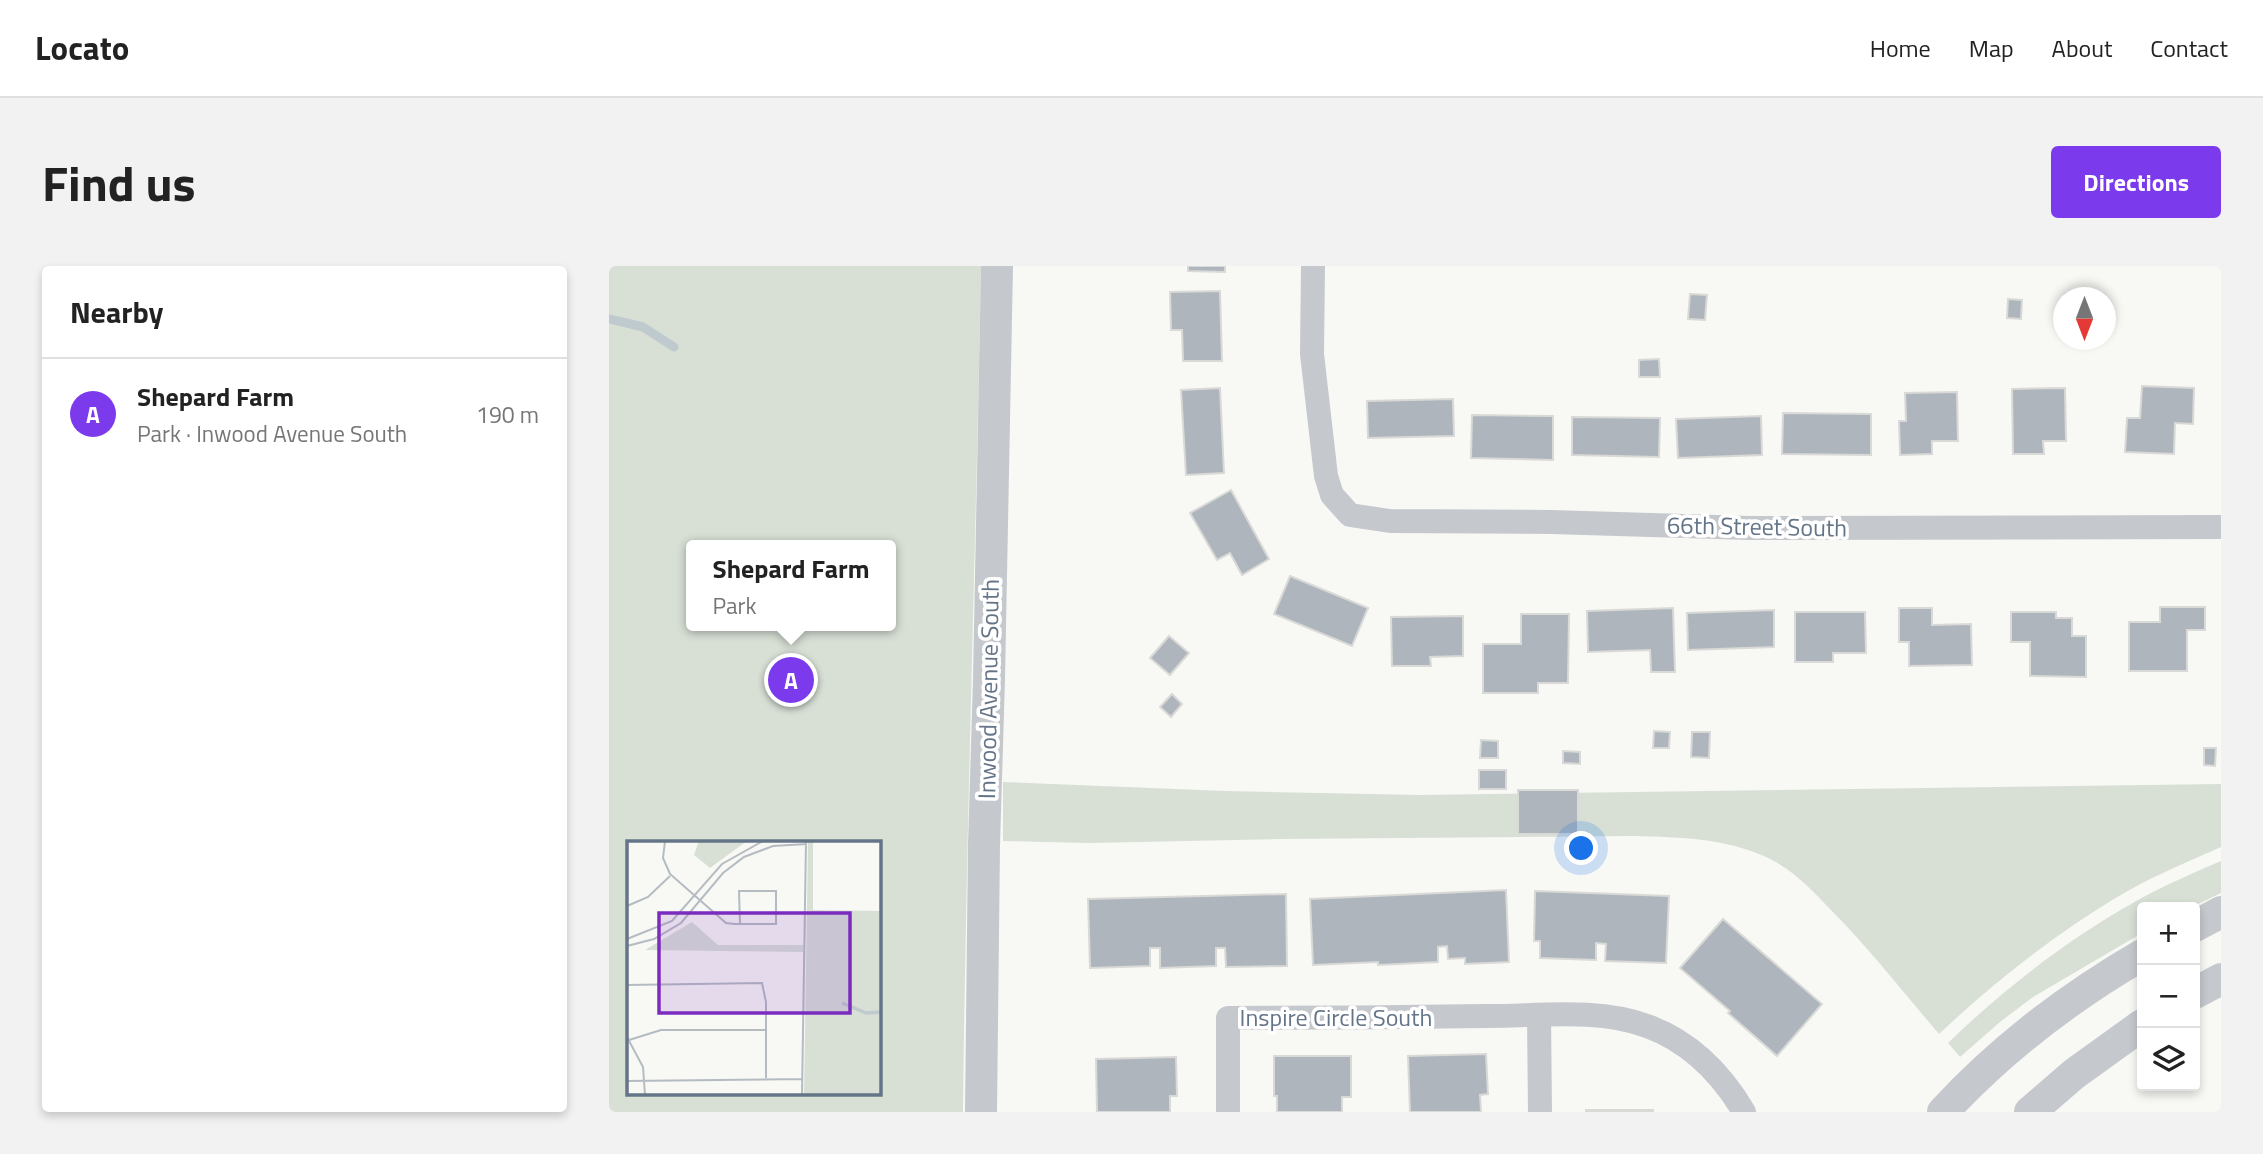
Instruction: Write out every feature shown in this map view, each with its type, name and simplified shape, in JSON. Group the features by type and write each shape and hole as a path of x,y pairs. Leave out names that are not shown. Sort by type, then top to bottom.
{"street":[{"name":"Inwood Avenue South","path":"981,1112 997,266"},
{"name":"66th Street South","path":"1313,266 1312,354 1325,466 1332,495 1350,514 1390,521 1551,522 1750,528 2221,527"},
{"path":"2200,923 2221,912"},
{"path":"1943,1112 2033,1028 2084,991 2137,958"},
{"path":"2200,990 2221,979"},
{"path":"1539,1016 1540,1112"},
{"name":"Inspire Circle South","path":"1228,1112 1228,1018 1539,1016 1609,1017 1654,1029 1708,1063 1723,1079 1744,1112"},
{"path":"2030,1112 2074,1074 2138,1028"}],"shaded area":[{"path":"609,266 981,266 963,1112 609,1112"},
{"path":"1003,782 1419,795 2221,784 2221,847 2140,884 2067,929 1980,997 1939,1034 1858,939 1806,885 1779,864 1743,848 1694,839 1628,836 1088,843 1003,841"},
{"path":"2221,861 2221,893 2200,903 2137,902 2137,936 2033,997 1960,1057 1948,1043 1992,1003 2062,948 2112,915 2179,879"}],"building":[{"path":"1188,266 1225,266 1225,272 1188,271"},
{"path":"1220,291 1222,361 1183,361 1182,330 1171,330 1170,292"},
{"path":"1690,294 1707,295 1705,320 1688,319"},
{"path":"2008,299 2022,300 2021,319 2007,318"},
{"path":"1659,359 1660,377 1639,377 1639,360"},
{"path":"2142,386 2194,388 2193,424 2175,423 2174,454 2125,452 2127,418 2140,418"},
{"path":"1220,388 1224,473 1186,475 1181,390"},
{"path":"2065,388 2066,441 2043,441 2044,454 2013,454 2012,389"},
{"path":"1957,392 1958,441 1932,441 1932,454 1900,455 1899,421 1906,421 1905,393"},
{"path":"1453,399 1454,436 1368,438 1367,401"},
{"path":"1783,413 1871,414 1871,455 1782,454"},
{"path":"1472,415 1553,416 1553,460 1471,458"},
{"path":"1761,416 1762,455 1678,458 1676,419"},
{"path":"1572,417 1660,418 1659,457 1572,455"},
{"path":"1231,490 1269,559 1242,575 1230,553 1217,560 1190,513"},
{"path":"1290,576 1368,608 1352,646 1274,614"},
{"path":"2160,607 2205,607 2205,630 2187,630 2187,671 2129,671 2129,622 2160,622"},
{"path":"1673,608 1675,672 1651,672 1650,650 1588,652 1587,611"},
{"path":"1899,608 1932,608 1932,625 1971,624 1972,665 1909,666 1909,642 1899,642"},
{"path":"1774,610 1774,647 1688,650 1687,613"},
{"path":"1795,612 1865,612 1866,653 1833,653 1833,662 1795,662"},
{"path":"2011,612 2056,612 2056,618 2072,618 2072,636 2086,636 2086,677 2030,676 2030,642 2011,642"},
{"path":"1521,614 1569,614 1568,683 1538,683 1538,693 1483,693 1483,644 1521,644"},
{"path":"1463,616 1463,656 1430,657 1431,666 1392,666 1391,617"},
{"path":"1169,636 1189,653 1170,675 1150,658"},
{"path":"1172,694 1182,704 1171,717 1160,707"},
{"path":"1654,731 1670,732 1669,748 1653,748"},
{"path":"1692,732 1710,732 1709,758 1691,757"},
{"path":"1481,740 1498,741 1498,758 1480,758"},
{"path":"2204,748 2216,748 2215,766 2204,765"},
{"path":"1563,751 1580,752 1580,764 1563,763"},
{"path":"1479,770 1506,770 1506,789 1479,789"},
{"path":"1518,790 1578,790 1578,834 1518,834"},
{"path":"1506,890 1509,962 1465,964 1465,958 1448,959 1447,946 1438,947 1438,962 1313,965 1310,899"},
{"path":"1535,891 1669,896 1666,963 1605,961 1606,944 1596,943 1596,960 1540,958 1540,941 1534,941"},
{"path":"1286,894 1287,966 1226,967 1225,948 1216,948 1216,966 1160,968 1160,948 1150,948 1150,966 1090,968 1088,899"},
{"path":"1723,919 1822,1004 1777,1056 1680,968"},
{"path":"1486,1054 1488,1094 1480,1095 1481,1112 1410,1112 1408,1056"},
{"path":"1274,1056 1351,1056 1351,1097 1342,1097 1342,1112 1277,1112 1277,1096 1274,1096"},
{"path":"1176,1057 1177,1096 1170,1096 1170,1112 1097,1112 1096,1059"},
{"path":"1653,1110 1653,1112 1586,1112"}],"waterway":[{"path":"609,319 643,327 674,347"}],"place":[{"name":"Shepard Farm","path":"791,680"}]}
